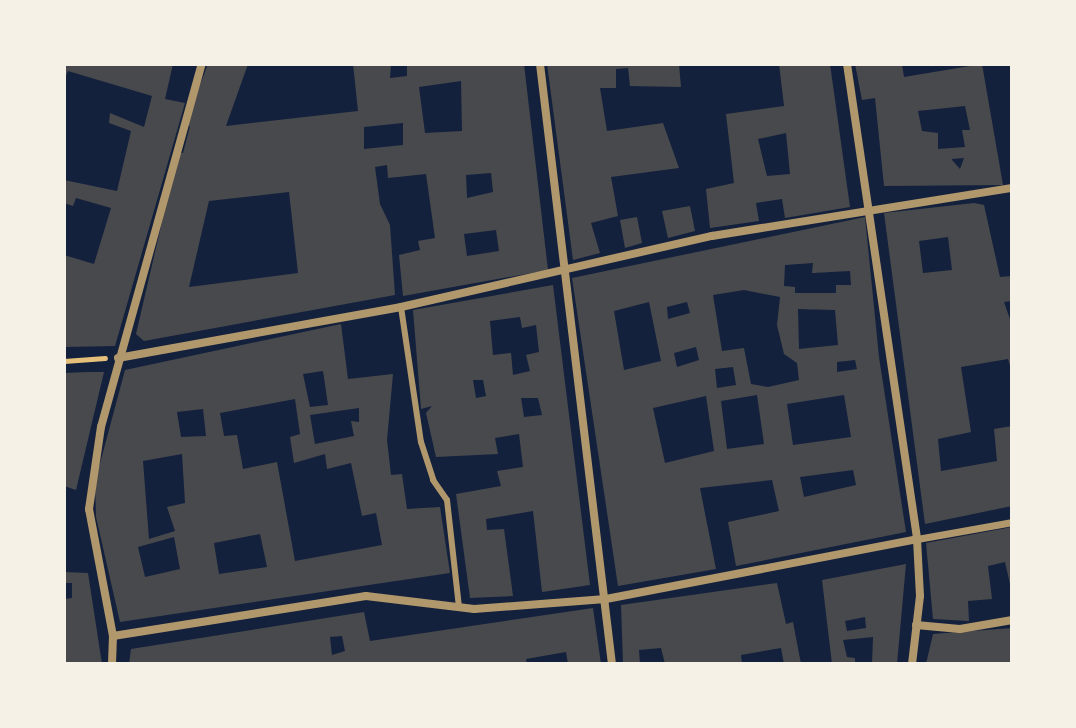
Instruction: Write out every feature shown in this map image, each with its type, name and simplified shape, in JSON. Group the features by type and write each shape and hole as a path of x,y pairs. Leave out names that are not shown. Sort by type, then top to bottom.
{"street":[{"path":"112,664 113,636 89,509 118,358 202,64"},
{"path":"540,64 612,664"},
{"path":"847,64 872,208 917,539 916,625 912,664"},
{"path":"118,358 401,307 712,236 1012,188"},
{"path":"113,636 366,596 459,607 606,599 1012,522"},
{"path":"916,625 960,629 1012,620"}],"lane":[{"path":"401,307 421,442 433,480 447,500 459,607"}],"path":[{"path":"64,361 118,358"}],"building":[{"path":"64,64 173,64 165,99 185,103 115,346 64,347 64,255 94,264 111,208 76,198 73,206 64,203 64,180 117,191 131,131 109,123 110,113 144,127 152,96 68,71 64,80"},
{"path":"208,64 248,64 226,126 358,111 353,64 391,64 390,78 407,76 407,64 524,64 548,270 403,296 399,255 420,250 418,241 435,238 426,174 388,178 387,165 375,167 380,204 390,225 395,295 144,341 136,334 178,153 183,153 190,126 185,124","holes":["461,81 462,131 425,133 419,87","403,123 403,145 364,149 364,127","491,173 493,192 467,198 466,175","289,192 298,273 189,287 209,201","496,230 499,251 467,256 464,234"]},
{"path":"547,64 679,64 681,87 630,86 628,68 616,69 616,88 600,88 607,131 663,123 679,168 611,177 618,216 591,223 600,253 573,260"},
{"path":"779,64 830,64 850,207 785,218 782,199 756,203 759,221 710,228 706,189 734,183 726,114 784,106","holes":["786,133 790,174 767,176 758,139"]},
{"path":"855,64 902,64 904,77 982,64 1003,185 884,186 875,98 862,100","holes":["965,106 970,130 962,130 965,147 938,149 938,133 922,131 918,111","964,158 960,169 952,160 952,159"]},
{"path":"974,203 984,205 1000,277 1012,276 1012,301 1004,302 1012,325 1012,373 1008,359 961,367 971,432 938,439 941,471 997,461 994,429 1012,426 1012,506 925,524 884,213","holes":["948,237 952,270 923,273 919,241"]},
{"path":"690,206 695,231 668,238 662,211"},
{"path":"637,217 642,243 625,248 620,220"},
{"path":"865,217 879,357 906,532 736,566 728,522 779,511 772,480 700,488 716,569 618,586 572,278","holes":["813,263 812,273 850,271 851,285 836,285 836,293 795,293 795,287 784,286 785,265","744,290 780,297 777,325 784,354 797,363 799,380 768,387 751,384 744,348 722,351 713,295","649,302 661,361 624,370 614,311","687,302 690,313 668,319 667,307","798,309 835,310 838,345 799,349","696,347 699,360 677,367 674,353","855,360 857,369 837,372 837,362","733,367 736,385 717,388 715,369","757,395 764,444 727,449 721,401","844,395 851,437 793,445 787,404","706,396 714,451 665,463 653,408","853,470 856,485 804,497 800,477"]},
{"path":"553,285 590,585 542,592 533,511 486,519 487,530 504,529 513,596 470,598 456,494 501,486 497,471 523,467 519,434 495,438 498,454 436,457 426,413 432,406 421,409 413,310","holes":["520,317 522,328 536,325 539,352 526,355 530,371 513,375 511,353 493,355 490,321","473,380 483,380 486,396 476,398","521,398 538,398 542,415 524,417"]},
{"path":"341,324 348,379 393,374 387,440 391,475 402,474 407,509 440,507 450,573 120,622 96,517 95,482 125,370","holes":["323,371 328,405 310,407 303,374","295,399 300,434 290,437 294,463 325,454 327,469 351,463 362,516 376,513 382,545 295,561 277,462 243,469 237,435 224,436 220,413","359,408 359,422 351,421 354,436 315,444 310,415","203,409 206,436 181,437 177,412","182,454 185,503 167,507 175,531 149,539 143,461","260,534 267,567 219,574 214,543","174,537 180,569 145,577 138,547"]},
{"path":"104,372 76,490 64,486 64,373"},
{"path":"1012,527 1012,593 1005,562 988,566 992,599 968,601 969,621 933,619 926,543"},
{"path":"906,564 897,664 872,664 873,637 843,640 847,657 855,658 855,664 832,664 822,580","holes":["865,617 866,628 847,631 845,621"]},
{"path":"64,572 88,573 102,664 64,664 64,599 72,598 72,583 64,583"},
{"path":"777,583 786,624 793,622 801,664 784,664 781,648 741,655 742,664 665,664 661,648 639,650 640,664 623,664 621,605"},
{"path":"593,608 601,664 568,664 566,652 526,659 527,664 129,664 131,649 364,612 370,641","holes":["342,636 345,651 332,655 330,637"]},
{"path":"1012,628 1011,664 926,664 933,634"}]}
